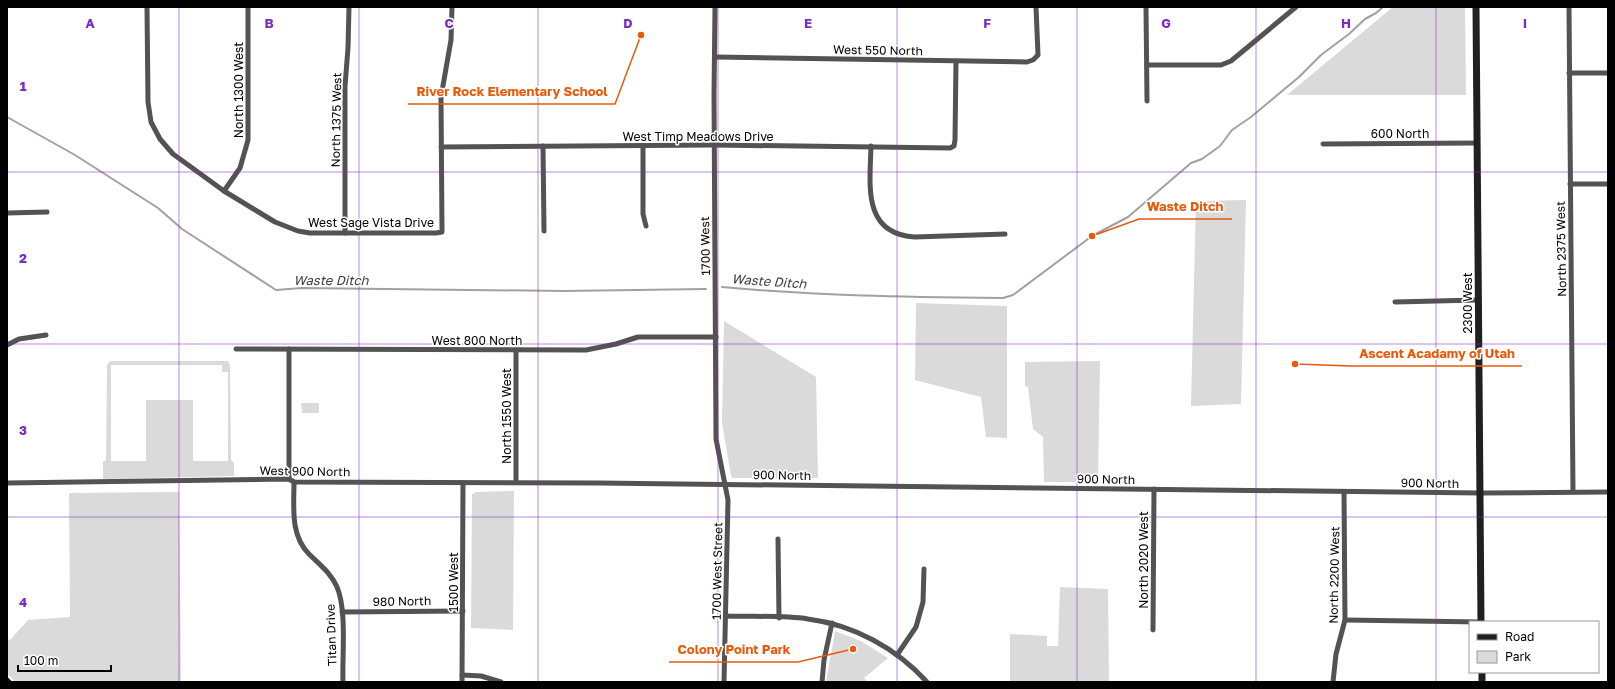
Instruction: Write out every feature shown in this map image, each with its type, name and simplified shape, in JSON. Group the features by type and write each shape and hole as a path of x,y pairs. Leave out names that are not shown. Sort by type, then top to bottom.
{"main road":[{"name":"2300 West","path":"1476,7 1481,621"}],"street":[{"name":"West Sage Vista Drive","path":"147,7 148,102 151,122 160,139 173,154 224,192 275,222 310,233 442,232 441,147"},
{"name":"North 1300 West","path":"224,192 240,168 248,140 248,7"},
{"name":"North 1375 West","path":"345,233 345,86 349,7"},
{"path":"441,147 441,97 451,40 452,7"},
{"name":"1700 West","path":"715,7 714,145 716,439 720,466 726,484"},
{"name":"West 550 North","path":"715,57 1027,62 1033,60 1038,55 1036,40 1036,7"},
{"path":"1146,7 1147,101"},
{"path":"1147,65 1221,65 1231,60 1296,7"},
{"name":"North 2375 West","path":"1569,7 1574,492"},
{"name":"West Timp Meadows Drive","path":"441,147 714,145 950,148 954,146 956,61"},
{"path":"1569,73 1608,73"},
{"name":"600 North","path":"1323,144 1477,143"},
{"path":"544,146 544,231"},
{"path":"643,146 643,214 646,226"},
{"path":"871,146 871,198 875,213 885,226 897,234 915,237 1005,234"},
{"path":"1570,184 1608,184"},
{"path":"7,213 47,212"},
{"path":"1395,302 1478,300"},
{"path":"7,345 19,338 46,335"},
{"name":"West 800 North","path":"236,349 586,350 638,337 716,337"},
{"path":"288,479 289,349"},
{"name":"North 1550 West","path":"516,350 516,482"},
{"name":"West 900 North","path":"7,483 288,479 294,482 603,483"},
{"name":"Titan Drive","path":"294,482 295,527 297,535 302,545 333,579 340,596 342,612 343,682"},
{"name":"1500 West","path":"462,682 463,483"},
{"name":"900 North","path":"603,483 1344,492 1608,492"},
{"name":"1700 West Street","path":"724,682 728,500 726,484"},
{"name":"North 2020 West","path":"1153,630 1154,490"},
{"name":"North 2200 West","path":"1333,682 1336,654 1344,620 1344,492"},
{"path":"778,539 779,618"},
{"path":"898,655 916,627 922,602 924,570"},
{"name":"980 North","path":"342,612 463,611"},
{"path":"726,616 807,618 832,623 863,633 898,655 927,682"},
{"path":"1344,620 1469,622"},
{"path":"822,682 824,660 832,623"},
{"path":"462,676 482,676 501,682"}],"green space":[{"path":"1393,7 1465,7 1466,95 1287,95"},
{"path":"1246,200 1241,404 1191,406 1196,201"},
{"path":"916,303 1007,306 1007,438 986,437 981,397 915,380"},
{"path":"724,321 816,377 818,478 733,478 731,476 722,423"},
{"path":"110,361 228,361 230,365 231,460 234,463 234,476 103,479 103,462 106,460 107,365","holes":["111,365 222,365 222,372 228,372 228,461 193,461 193,400 146,400 146,461 111,461"]},
{"path":"1100,361 1098,482 1044,482 1043,437 1033,429 1028,387 1025,386 1025,362"},
{"path":"301,403 319,403 319,413 302,413"},
{"path":"514,491 513,630 471,628 472,494 476,492"},
{"path":"179,492 181,682 15,682 7,673 7,639 10,640 28,620 70,617 69,493"},
{"path":"1060,587 1108,589 1109,682 1010,682 1010,634 1047,636 1047,646 1058,646"},
{"path":"835,631 861,641 888,658 864,678 868,682 826,682"}],"waterway":[{"name":"Waste Ditch","path":"722,287 862,296 1003,298 1013,295 1092,236 1128,217 1191,163 1202,159 1220,146 1232,130 1251,117 1299,77 1321,55 1349,34 1365,19 1383,7"},
{"name":"Waste Ditch","path":"7,117 75,155 158,208 182,229 276,290 302,288 564,291 706,289"}],"railway":[{"path":"7,678 11,682"}],"place":[{"name":"River Rock Elementary School","path":"641,35"},
{"name":"Waste Ditch","path":"1092,236"},
{"name":"Ascent Acadamy of Utah","path":"1295,364"},
{"name":"Colony Point Park","path":"853,649"}]}
